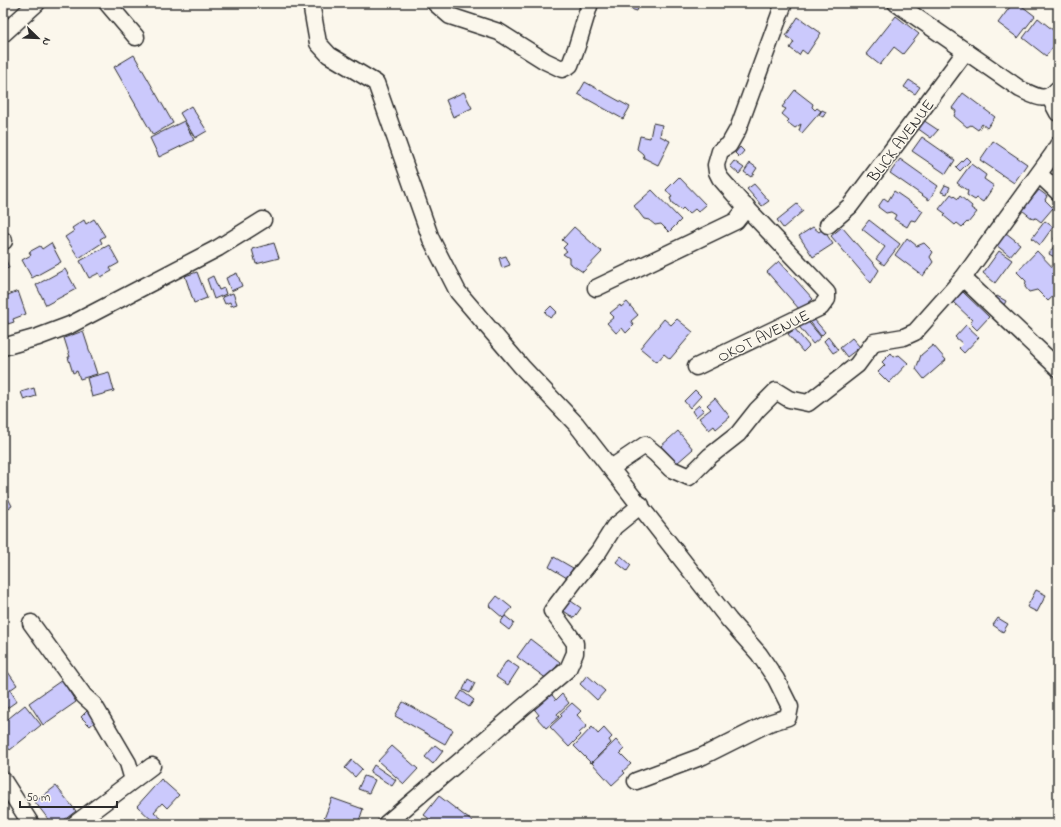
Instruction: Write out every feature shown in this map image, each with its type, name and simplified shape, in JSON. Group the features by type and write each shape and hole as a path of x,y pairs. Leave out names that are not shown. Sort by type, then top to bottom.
{"street":[{"path":"3,34 37,3"},
{"path":"107,3 136,37"},
{"path":"311,3 318,43 334,58 376,83 431,239 458,292 522,367 576,424 641,505 729,620 759,654 776,679 790,707 788,717 769,723 703,756 636,781"},
{"path":"435,3 450,16 499,32 545,61 562,69 570,65 578,46 590,3"},
{"path":"596,288 736,220 747,207 720,178 716,172 716,165 720,151 729,145 738,129 784,3"},
{"path":"896,3 1020,89 1042,98 1054,93 1058,113"},
{"name":"BLICK AVENUE","path":"828,225 850,206 966,51"},
{"path":"611,468 645,445 671,469 689,477 710,456 738,434 757,410 776,391 789,399 808,403 858,364 874,342 904,338 915,332 963,278 1039,174 1058,145"},
{"path":"1039,174 1058,192"},
{"name":"OKOT AVENUE","path":"696,367 821,307 827,299 827,293 747,207"},
{"path":"3,348 70,325 218,248 263,220"},
{"path":"963,278 1058,368"},
{"path":"386,824 568,668 575,653 575,643 552,611 599,551 614,528 641,505"},
{"path":"30,623 84,696 94,706 128,763 132,780"},
{"path":"75,824 152,766"},
{"path":"3,780 31,824"}],"building":[{"path":"632,3 640,3 637,11 630,9"},
{"path":"1013,3 1018,3 1035,16 1018,38 998,23"},
{"path":"896,16 919,34 903,54 894,47 880,65 866,54"},
{"path":"798,17 821,33 807,54 802,50 799,55 790,48 794,42 786,36"},
{"path":"1038,18 1058,34 1058,41 1046,56 1023,38"},
{"path":"134,55 173,123 153,135 114,67"},
{"path":"909,80 920,87 915,94 904,87"},
{"path":"585,82 630,107 623,119 578,94"},
{"path":"795,90 813,104 812,107 815,110 817,108 821,111 802,133 799,131 801,124 795,128 787,122 789,120 782,114 786,109 782,107"},
{"path":"464,92 472,108 453,117 446,100"},
{"path":"963,93 995,117 987,128 982,124 978,130 971,125 967,127 954,116 956,111 952,108"},
{"path":"191,106 207,131 195,138 180,113"},
{"path":"822,110 826,112 823,117 819,115"},
{"path":"923,120 938,130 931,138 917,128"},
{"path":"184,121 194,140 159,157 150,138"},
{"path":"653,123 662,125 660,136 670,141 658,165 644,158 643,154 637,149 640,136 650,138"},
{"path":"922,137 955,160 946,174 912,151"},
{"path":"993,141 1027,164 1014,183 980,160"},
{"path":"740,147 744,151 739,157 735,153"},
{"path":"966,157 970,161 960,171 956,167"},
{"path":"900,159 938,186 929,200 890,173"},
{"path":"734,161 744,168 739,174 730,166"},
{"path":"750,163 757,168 751,177 744,172"},
{"path":"971,164 986,175 984,179 994,186 983,202 977,198 975,200 967,195 968,191 957,183"},
{"path":"679,177 706,205 698,212 695,209 689,214 683,208 681,210 672,203 670,198 672,197 666,190"},
{"path":"754,184 769,201 762,206 747,189"},
{"path":"945,185 950,187 947,194 941,192"},
{"path":"652,190 681,220 669,232 661,224 655,225 649,220 644,219 634,206"},
{"path":"1039,190 1047,196 1045,200 1053,208 1041,222 1036,218 1033,219 1022,210"},
{"path":"894,191 923,211 916,221 911,220 907,227 894,219 896,215 891,212 886,213 878,207 884,198 888,201"},
{"path":"951,194 958,199 960,196 977,212 968,223 967,222 962,227 957,223 955,225 944,216 946,214 939,209"},
{"path":"797,204 803,211 783,228 777,220"},
{"path":"94,219 105,236 100,239 102,243 79,258 65,237 74,231 72,228 84,220 86,224"},
{"path":"869,220 900,244 884,265 876,259 885,247 862,229"},
{"path":"1045,221 1053,227 1040,245 1032,238"},
{"path":"574,227 602,252 583,272 569,263 569,258 563,254 567,251 563,248 567,244 562,240"},
{"path":"813,227 819,232 823,229 833,244 813,257 799,236"},
{"path":"842,227 879,270 871,283 831,236"},
{"path":"1058,232 1058,259 1049,254 1057,241 1054,239"},
{"path":"1006,233 1020,244 1010,256 996,245"},
{"path":"907,238 917,246 924,243 933,252 930,257 933,262 923,276 895,255"},
{"path":"51,243 61,262 32,278 22,260 31,255 29,252 40,246 42,249"},
{"path":"274,243 279,258 256,264 252,249"},
{"path":"109,245 119,263 110,268 112,271 101,277 99,273 89,278 80,261"},
{"path":"999,251 1012,260 995,283 983,273"},
{"path":"1037,251 1058,273 1058,292 1048,301 1037,290 1029,292 1025,287 1026,281 1017,272"},
{"path":"3,252 9,268 3,270"},
{"path":"506,256 510,265 502,268 499,258"},
{"path":"1058,259 1058,266 1055,264"},
{"path":"779,261 813,299 800,310 767,272"},
{"path":"65,269 76,289 46,305 36,285"},
{"path":"197,272 207,298 194,303 185,276"},
{"path":"237,273 242,286 231,291 226,278"},
{"path":"213,276 219,290 224,288 226,294 214,299 207,279"},
{"path":"18,291 26,314 13,319 14,322 8,324 7,321 3,322 3,297"},
{"path":"963,292 989,317 977,330 971,324 972,320 953,302"},
{"path":"233,293 237,304 231,306 230,302 225,304 222,297"},
{"path":"997,296 1006,301 1004,305 994,298"},
{"path":"627,302 638,315 631,321 634,325 626,333 622,328 616,333 607,323 614,317 610,313 620,305 621,307"},
{"path":"551,306 557,312 550,318 545,312"},
{"path":"805,318 821,337 813,344 797,324"},
{"path":"813,318 825,332 821,336 808,319"},
{"path":"664,319 671,325 677,319 693,332 670,359 664,354 657,362 640,348"},
{"path":"966,325 979,337 964,353 959,348 963,344 955,337"},
{"path":"1058,328 1058,336 1054,333"},
{"path":"795,329 809,346 803,352 788,334"},
{"path":"83,331 97,374 80,379 77,371 73,373 64,338"},
{"path":"828,337 838,350 833,353 824,341"},
{"path":"852,338 860,347 847,357 840,348"},
{"path":"933,345 946,360 924,379 916,369 921,355"},
{"path":"891,353 894,357 899,355 908,363 889,383 878,372 885,365 882,362"},
{"path":"109,372 114,391 92,397 87,378"},
{"path":"34,388 36,396 24,400 21,392"},
{"path":"695,390 701,396 690,408 684,401"},
{"path":"715,398 730,417 716,429 714,426 709,430 699,418 711,409 707,405"},
{"path":"699,405 704,410 696,417 692,411"},
{"path":"678,431 693,449 677,463 661,446"},
{"path":"3,470 7,480 3,482"},
{"path":"3,488 12,506 3,511"},
{"path":"621,556 631,565 627,571 616,562"},
{"path":"554,557 573,568 567,578 549,567"},
{"path":"1036,590 1046,595 1037,612 1027,607"},
{"path":"497,596 512,608 503,618 489,606"},
{"path":"565,597 581,608 574,618 558,607"},
{"path":"505,616 514,623 509,630 500,623"},
{"path":"998,618 1008,624 1003,632 993,625"},
{"path":"530,639 560,662 547,679 517,657"},
{"path":"507,660 519,668 508,685 496,677"},
{"path":"8,672 17,685 10,690 17,701 3,711 3,675"},
{"path":"587,675 605,691 597,700 580,684"},
{"path":"468,679 475,683 470,693 463,690"},
{"path":"62,680 76,702 43,725 29,703"},
{"path":"462,691 474,700 469,707 457,699"},
{"path":"549,691 556,700 562,694 569,703 557,714 559,717 546,728 536,717 539,715 532,706"},
{"path":"403,702 453,730 445,744 395,716"},
{"path":"572,703 581,711 577,715 587,726 579,733 581,735 569,747 550,727 562,716 560,714"},
{"path":"25,705 41,725 10,750 3,742 3,723"},
{"path":"88,710 97,720 90,726 81,717"},
{"path":"592,727 598,734 604,728 612,737 609,740 611,743 591,763 574,746"},
{"path":"616,740 624,749 620,753 631,764 623,771 625,773 612,785 592,763"},
{"path":"435,745 443,751 433,764 425,757"},
{"path":"392,746 418,769 404,784 378,761"},
{"path":"352,760 362,769 355,777 345,768"},
{"path":"374,765 396,780 392,786 370,772"},
{"path":"364,776 375,780 369,793 358,789"},
{"path":"161,779 179,795 167,808 162,803 154,812 163,820 159,824 156,824 137,806"},
{"path":"56,786 76,811 59,824 52,824 35,802"},
{"path":"439,796 474,823 436,824 424,815"},
{"path":"332,798 363,809 358,824 322,824"}]}
